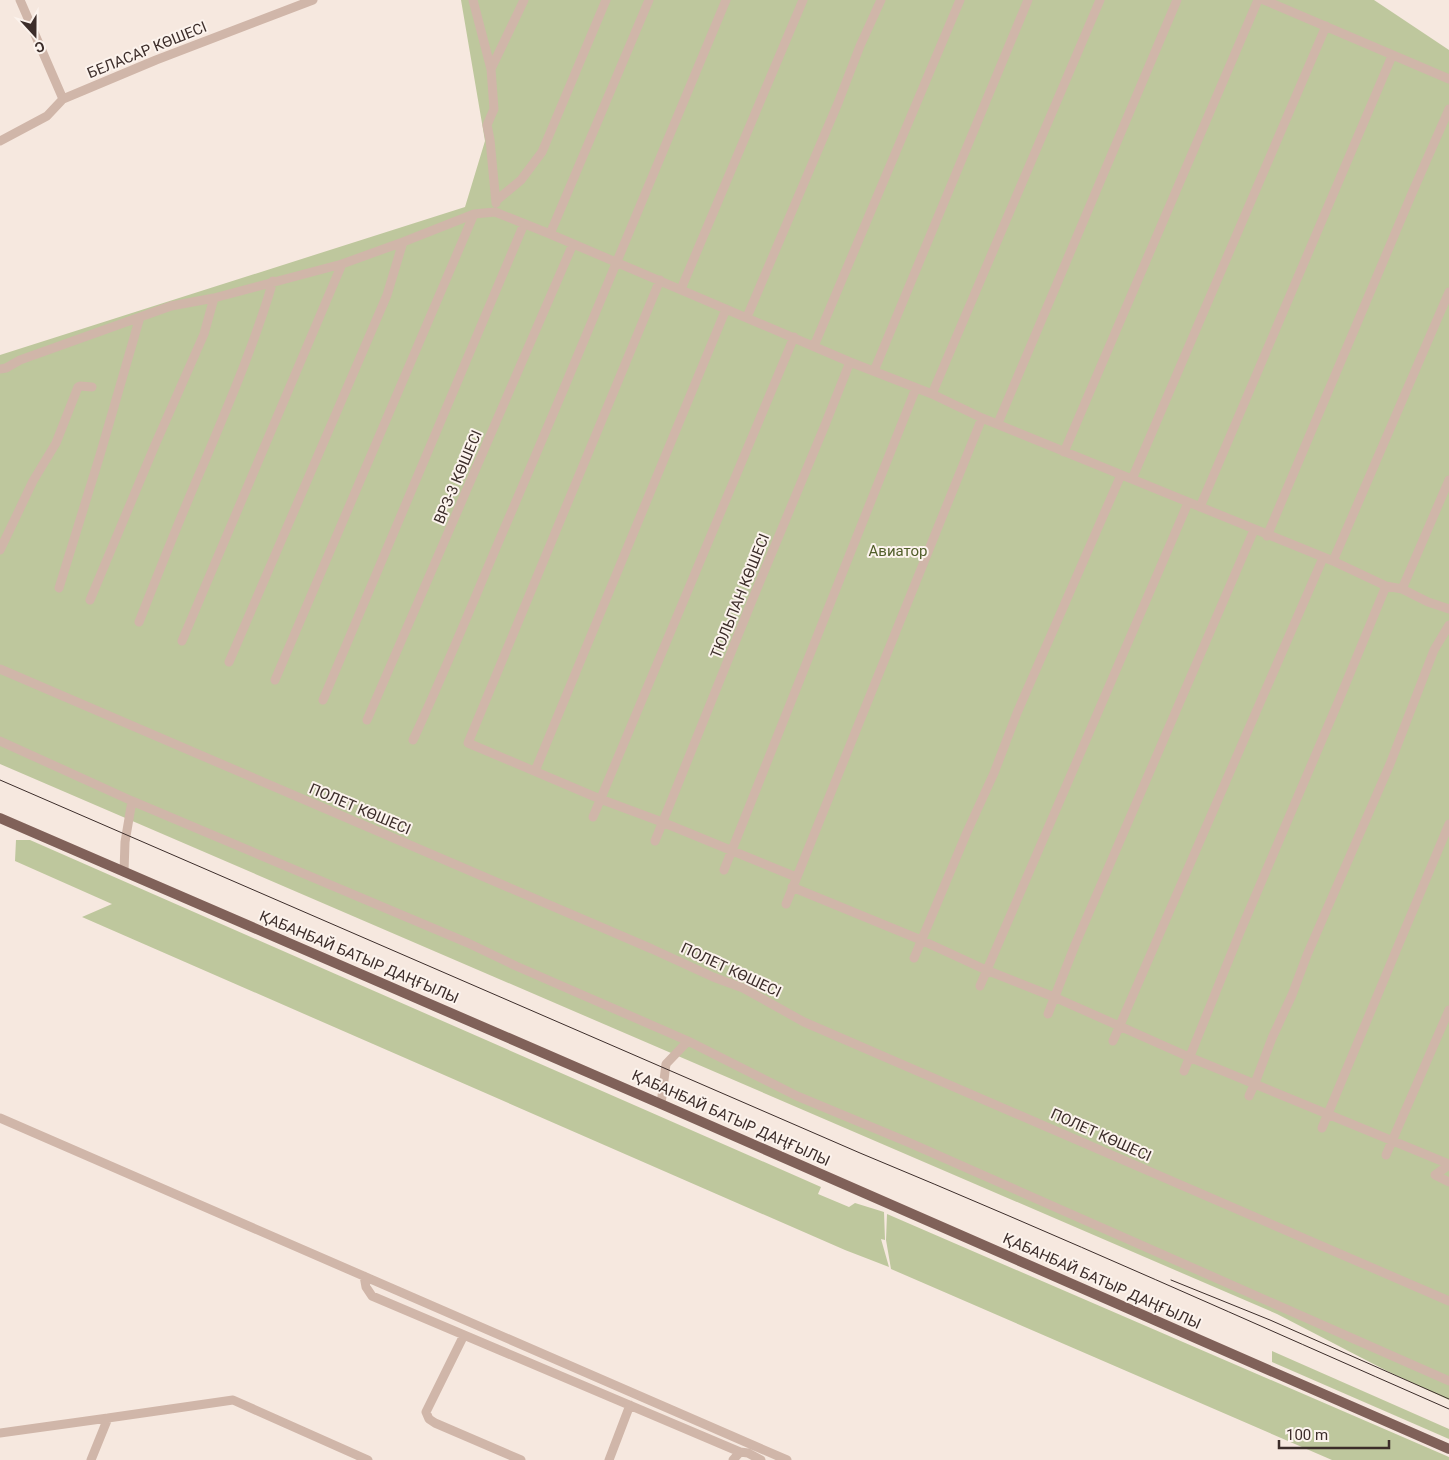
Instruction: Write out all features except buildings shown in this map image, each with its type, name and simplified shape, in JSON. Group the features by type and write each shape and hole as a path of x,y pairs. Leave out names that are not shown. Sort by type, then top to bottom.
{"main road":[{"name":"ҚАБАНБАЙ БАТЫР ДАҢҒЫЛЫ","path":"0,818 661,1104 1449,1449"}],"street":[{"path":"20,0 63,99"},
{"name":"БЕЛАСАР КӨШЕСІ","path":"0,141 47,116 63,99 156,60 313,0"},
{"path":"473,0 491,69 494,109 487,125 497,200 495,212"},
{"path":"491,69 524,0"},
{"path":"497,200 521,180 542,152 606,0"},
{"path":"550,234 649,0"},
{"path":"413,740 562,395 726,0"},
{"path":"681,289 803,0"},
{"path":"747,317 881,0"},
{"path":"814,346 960,0"},
{"path":"874,371 1028,0"},
{"path":"932,394 1100,0"},
{"path":"998,423 1177,0"},
{"path":"1064,452 1258,0"},
{"path":"1264,0 1449,79"},
{"path":"1132,479 1326,26"},
{"path":"1200,507 1392,56"},
{"path":"1267,536 1412,191 1449,109"},
{"path":"0,369 6,368 20,360 171,306 214,298 342,264 474,214 495,212 660,280 850,362 932,394 982,418 998,423 1267,536 1333,561 1386,586 1402,590 1449,609"},
{"path":"276,680 474,214"},
{"path":"323,700 524,224"},
{"path":"229,662 387,294 403,242"},
{"name":"ВРЗ-3 КӨШЕСІ","path":"367,720 574,244"},
{"path":"182,641 342,264"},
{"path":"660,280 468,743 600,800 662,822 796,877"},
{"path":"139,622 244,367 273,281"},
{"path":"1333,561 1449,292"},
{"path":"90,600 204,334 214,298"},
{"path":"535,771 726,309"},
{"path":"59,588 140,317"},
{"path":"593,817 794,337"},
{"name":"ТЮЛЬПАН КӨШЕСІ","path":"655,841 826,426 850,362"},
{"path":"0,550 33,481 56,443 78,387 92,387"},
{"path":"724,870 916,388"},
{"path":"786,904 982,418"},
{"path":"914,958 1121,475"},
{"path":"1402,590 1449,480"},
{"path":"980,986 1188,503"},
{"path":"1048,1014 1075,945 1254,530"},
{"path":"1114,1041 1323,558"},
{"path":"1184,1071 1188,1057 1386,586"},
{"path":"1249,1096 1272,1038 1390,764 1434,650 1449,625"},
{"name":"ПОЛЕТ КӨШЕСІ","path":"0,669 652,949 713,977 743,988 804,1022 1449,1301"},
{"path":"0,741 132,801 468,943 688,1041 798,1096 910,1143 1449,1381"},
{"path":"124,872 125,842 132,801"},
{"path":"1322,1128 1449,824"},
{"path":"792,887 1054,997 1188,1057 1449,1164 1435,1176 1449,1182"},
{"path":"1386,1155 1449,1010"},
{"path":"661,1104 666,1064 688,1041"},
{"path":"0,1118 787,1460"},
{"path":"364,1276 366,1287 372,1296 761,1460"},
{"path":"464,1335 426,1412 429,1419 521,1460"},
{"path":"0,1433 234,1400 368,1460"},
{"path":"608,1460 630,1405"},
{"path":"91,1460 108,1418"},
{"path":"733,1460 740,1452"}],"green space":[{"name":"Авиатор","path":"461,0 1374,0 1449,50 1449,1400 1387,1371 1277,1314 0,764 0,355 465,207 485,141"},
{"path":"16,840 30,840 821,1187 818,1194 849,1207 855,1203 884,1212 885,1240 881,1239 889,1267 845,1250 82,917 112,904 15,861"},
{"path":"887,1214 1449,1457 1449,1460 1332,1460 891,1269 886,1240"},
{"path":"1272,1351 1449,1429 1449,1439 1272,1362"}],"tram line":[{"path":"0,780 860,1153 1082,1247 1449,1409"},
{"path":"1171,1280 1270,1320 1449,1399"}]}
